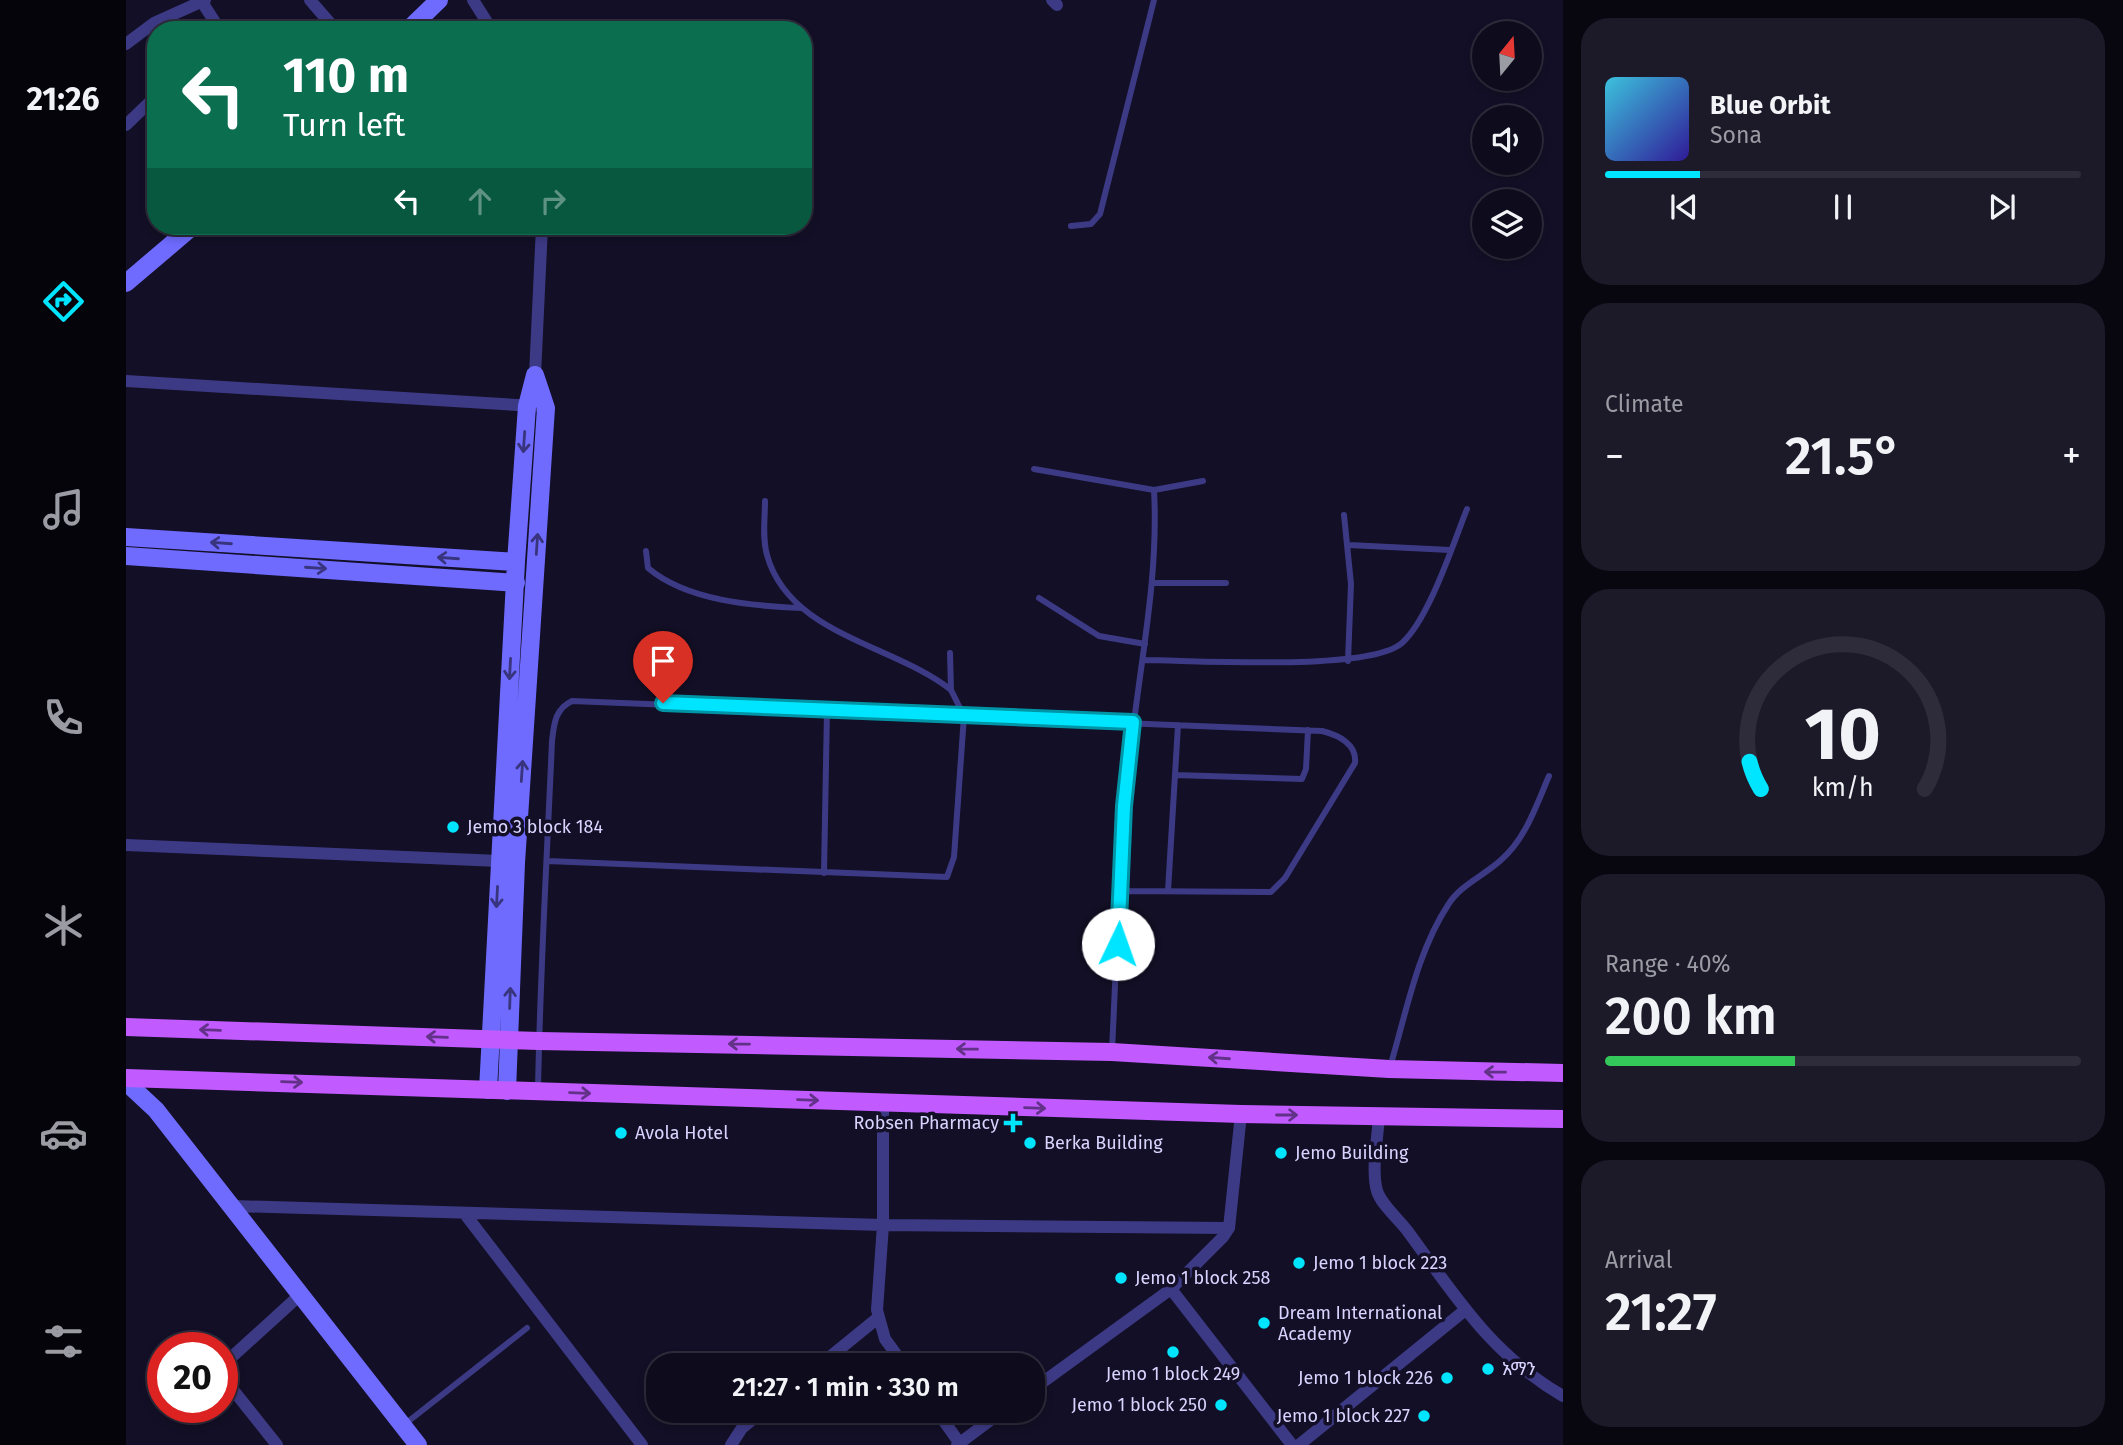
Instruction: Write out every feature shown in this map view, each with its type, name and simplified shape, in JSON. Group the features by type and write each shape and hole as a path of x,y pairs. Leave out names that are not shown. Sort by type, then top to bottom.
{"main road":[{"path":"126,1027 539,1041 1112,1052 1390,1069 1563,1073"},
{"path":"126,1080 158,1077 1241,1114 1563,1119"}],"street":[{"path":"310,0 328,21"},
{"path":"472,0 486,21"},
{"path":"158,21 203,1 215,21"},
{"path":"415,21 430,3"},
{"path":"126,44 147,28"},
{"path":"126,125 147,105"},
{"path":"128,276 181,235"},
{"path":"488,1090 516,562 527,406 535,375 542,235"},
{"path":"507,1091 516,863 545,408 535,375"},
{"path":"126,381 545,408"},
{"path":"126,537 516,562"},
{"path":"351,570 352,551"},
{"path":"126,556 516,583"},
{"path":"126,845 499,862"},
{"path":"156,1110 158,1077"},
{"path":"126,1080 156,1110 233,1206 418,1445"},
{"path":"883,1103 883,1225 878,1282 879,1317 885,1339 895,1353"},
{"path":"1045,1381 1171,1289 1216,1246 1229,1228 1241,1114"},
{"path":"1379,1115 1377,1189 1464,1311 1497,1349 1563,1396"},
{"path":"233,1206 883,1225 1229,1228"},
{"path":"465,1214 642,1445"},
{"path":"1171,1289 1292,1445"},
{"path":"238,1351 301,1294"},
{"path":"1299,1445 1464,1311"},
{"path":"835,1353 879,1317"},
{"path":"238,1396 277,1445"},
{"path":"731,1445 748,1423"},
{"path":"945,1423 959,1444 987,1423"}],"lane":[{"path":"1071,226 1091,224 1100,214 1154,0"},
{"path":"1034,469 1154,490 1202,481"},
{"path":"1112,1052 1124,806 1153,583 1156,535 1154,490"},
{"path":"765,502 767,555 774,572 802,608 841,632 932,675 951,690"},
{"path":"1143,660 1348,661 1388,652 1403,642 1425,610 1467,509"},
{"path":"1344,514 1351,584 1348,661"},
{"path":"1349,545 1450,550"},
{"path":"646,551 648,568 677,587 771,606 802,608"},
{"path":"1153,583 1226,583"},
{"path":"1038,598 1099,636 1145,644"},
{"path":"547,861 941,878 951,873 964,716 951,690 950,653"},
{"path":"538,1092 552,741 555,720 566,704 582,700 1308,730 1322,731 1345,740 1356,757 1355,763 1279,887 1262,894 1121,891"},
{"path":"824,873 827,710"},
{"path":"1168,891 1178,725"},
{"path":"1175,775 1303,779 1307,769 1308,730"},
{"path":"1390,1069 1413,988 1434,930 1449,902 1514,846 1527,827 1549,776"},
{"path":"403,1425 527,1328"}],"place":[{"name":"Jemo 3 block 184","path":"453,827"},
{"name":"Robsen Pharmacy","path":"1013,1123"},
{"name":"Avola Hotel","path":"621,1133"},
{"name":"Berka Building","path":"1030,1143"},
{"name":"Jemo Building","path":"1281,1153"},
{"name":"Jemo 1 block 223","path":"1299,1263"},
{"name":"Jemo 1 block 258","path":"1121,1278"},
{"name":"Dream International Academy","path":"1264,1323"},
{"name":"Jemo 1 block 249","path":"1173,1352"},
{"name":"አማን","path":"1488,1369"},
{"name":"Jemo 1 block 226","path":"1447,1378"},
{"name":"Jemo 1 block 250","path":"1221,1405"},
{"name":"Jemo 1 block 227","path":"1424,1416"}],"route":[{"path":"663,703 1133,722 1124,806 1118,944"}]}
